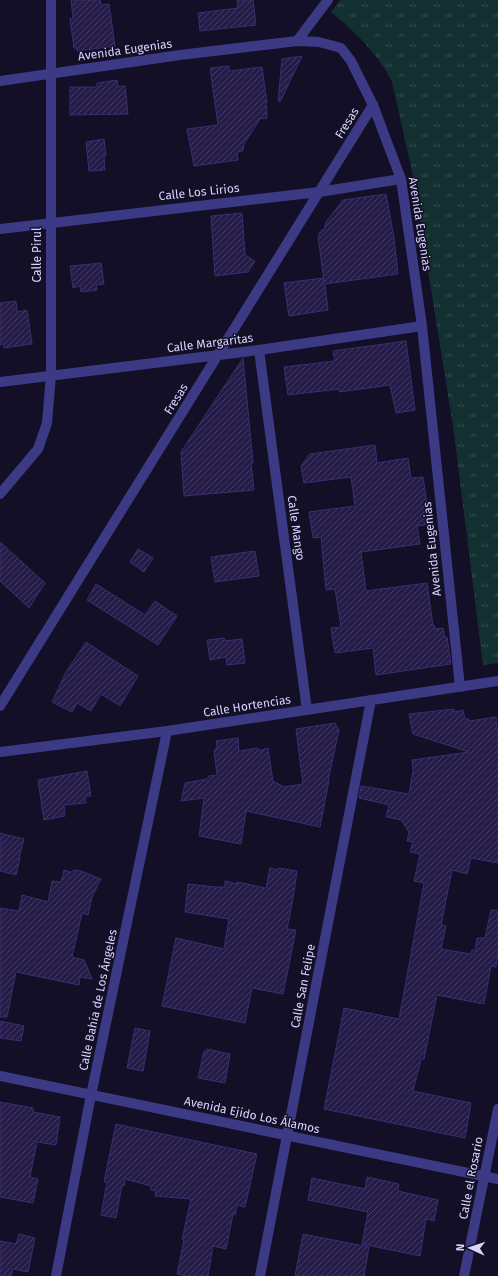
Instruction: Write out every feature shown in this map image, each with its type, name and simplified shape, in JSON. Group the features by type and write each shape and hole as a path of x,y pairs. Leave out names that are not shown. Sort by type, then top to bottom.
{"street":[{"name":"Calle Pirul","path":"0,494 38,449 46,423 51,375 51,0"},
{"path":"297,41 328,0"},
{"name":"Avenida Eugenias","path":"0,80 180,55 297,41 319,42 341,48 353,66 373,105 401,179 422,326 460,687"},
{"name":"Fresas","path":"0,706 373,105"},
{"name":"Calle Los Lirios","path":"0,229 319,192 401,179"},
{"name":"Calle Margaritas","path":"0,382 260,350 422,326"},
{"name":"Calle Mango","path":"260,350 307,710"},
{"name":"Calle Hortencias","path":"0,752 167,731 498,681"},
{"name":"Calle San Felipe","path":"260,1276 371,700"},
{"name":"Calle Bahía de Los Ángeles","path":"56,1276 91,1095 167,731"},
{"name":"Avenida Ejido Los Álamos","path":"0,1076 498,1179"},
{"name":"Calle el Rosario","path":"464,1276 498,1109"}],"green space":[{"path":"340,0 498,0 498,663 483,665 454,433 413,176 392,82 373,52 349,27 331,12"}],"building":[{"path":"71,0 100,0 101,5 109,4 115,46 77,51 77,48 74,48 70,19 73,18"},
{"path":"237,0 253,0 256,25 200,31 198,13 238,8"},
{"path":"302,56 280,102 278,101 282,59"},
{"path":"229,66 229,71 262,67 267,103 267,118 260,119 244,144 243,151 237,152 238,160 194,166 187,129 218,125 210,68"},
{"path":"117,80 118,86 125,86 128,114 70,115 70,87 97,87 97,83"},
{"path":"104,139 106,156 104,156 105,170 89,171 86,142"},
{"path":"386,194 394,238 398,274 325,284 328,310 289,316 284,283 323,278 324,282 318,236 319,233 322,232 321,230 324,230 326,222 343,200"},
{"path":"242,213 245,255 255,261 248,272 215,276 211,216"},
{"path":"101,263 104,284 96,285 97,290 81,292 80,286 73,288 70,266"},
{"path":"16,301 17,312 27,310 32,344 4,348 4,344 0,345 0,303"},
{"path":"406,341 415,410 396,413 390,385 339,392 339,389 288,395 284,367 335,361 333,351"},
{"path":"243,358 253,463 251,463 254,490 184,496 181,452"},
{"path":"375,445 377,463 408,458 411,478 423,477 430,524 417,526 420,544 361,552 366,591 427,583 433,626 434,625 435,629 443,628 445,638 447,637 451,664 376,675 373,648 335,653 331,628 341,627 335,589 326,590 321,537 313,538 309,512 355,506 351,477 304,483 301,466 310,454"},
{"path":"0,542 45,583 29,608 0,581"},
{"path":"138,549 153,558 144,572 130,562"},
{"path":"255,551 259,576 215,582 211,557"},
{"path":"96,584 145,615 155,601 177,616 158,645 87,600"},
{"path":"224,638 225,641 242,639 245,663 227,665 226,657 210,660 207,640"},
{"path":"86,642 138,676 120,706 101,694 91,711 77,703 72,712 52,702 66,672"},
{"path":"454,709 454,712 463,710 465,719 469,719 469,721 496,717 498,736 498,863 471,858 467,874 452,870 441,925 446,926 441,949 471,954 472,950 475,951 477,938 485,938 491,910 498,910 498,950 496,967 491,966 484,1004 437,995 424,1059 421,1059 413,1091 471,1103 465,1138 324,1109 344,1008 399,1019 424,883 414,881 420,854 410,852 413,842 407,841 409,832 401,820 386,817 389,805 359,798 361,786 409,794 413,770 412,760 469,752 413,734 409,714"},
{"path":"335,723 339,730 320,827 246,811 241,844 199,836 204,798 181,801 185,783 207,779 209,776 217,775 214,751 217,747 216,741 238,738 239,751 258,748 259,751 268,748 273,781 284,787 303,784 296,729"},
{"path":"87,771 91,796 85,796 86,803 64,805 65,816 44,820 38,780"},
{"path":"0,833 24,839 16,875 0,871"},
{"path":"270,868 297,871 287,929 296,930 283,994 252,988 245,1023 162,1006 176,938 224,949 229,919 185,912 188,884 225,887 225,881 266,888"},
{"path":"64,870 71,872 75,870 81,871 101,879 92,897 88,915 82,913 72,957 84,960 92,979 80,977 79,985 16,972 7,1017 0,1017 0,908 19,911 22,895 48,902 52,881 61,882"},
{"path":"0,1021 24,1026 21,1041 0,1038"},
{"path":"135,1028 150,1031 143,1071 127,1068"},
{"path":"207,1049 230,1054 225,1083 198,1078 204,1051 206,1052"},
{"path":"0,1102 33,1108 33,1112 60,1117 56,1145 37,1142 30,1177 38,1179 33,1203 0,1197"},
{"path":"116,1124 257,1154 245,1207 237,1205 235,1215 233,1214 226,1249 213,1246 208,1276 187,1276 177,1274 184,1240 182,1239 191,1199 155,1196 156,1191 151,1190 151,1186 125,1179 124,1186 122,1185 116,1218 101,1215 107,1182 104,1182"},
{"path":"367,1177 399,1184 398,1191 438,1200 434,1221 426,1219 420,1256 362,1244 368,1212 308,1200 312,1178 365,1189"},
{"path":"19,1234 35,1238 28,1272 13,1269 11,1276 0,1276 0,1241 16,1244"},
{"path":"303,1234 369,1247 364,1276 295,1276"}]}
